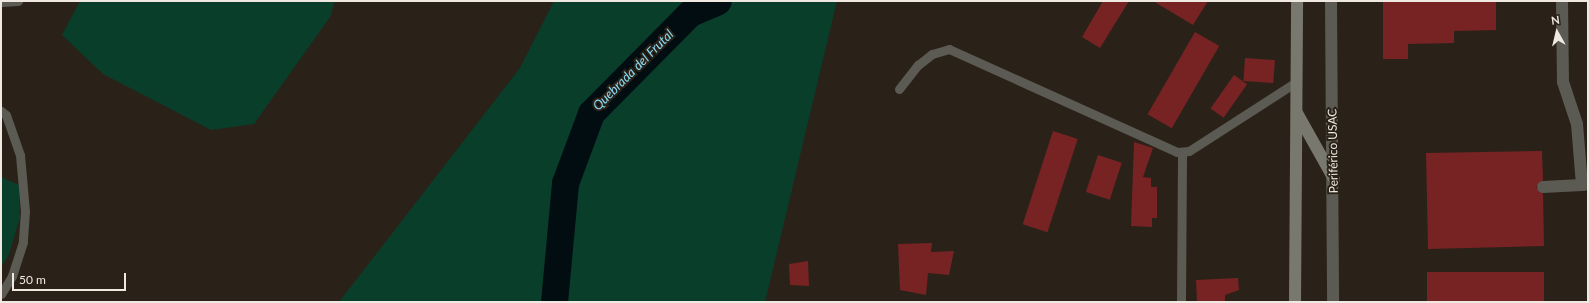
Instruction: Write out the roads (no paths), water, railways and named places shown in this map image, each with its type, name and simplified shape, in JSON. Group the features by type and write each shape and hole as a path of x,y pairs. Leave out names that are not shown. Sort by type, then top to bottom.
{"street":[{"path":"1295,302 1297,1"},
{"name":"Periférico USAC","path":"1331,1 1334,179 1333,302"},
{"path":"1543,187 1586,183 1577,124 1563,82 1562,1"},
{"path":"1296,112 1334,179"}],"lane":[{"path":"1,2 18,1"},
{"path":"899,89 918,65 932,54 949,49 1182,152 1189,152 1296,82"},
{"path":"1,110 8,120 20,155 26,211 23,242 12,276 1,294"},
{"path":"1181,302 1182,152"}],"waterway":[{"name":"Quebrada del Frutal","path":"554,302 565,183 591,113 690,13 718,1"}]}
